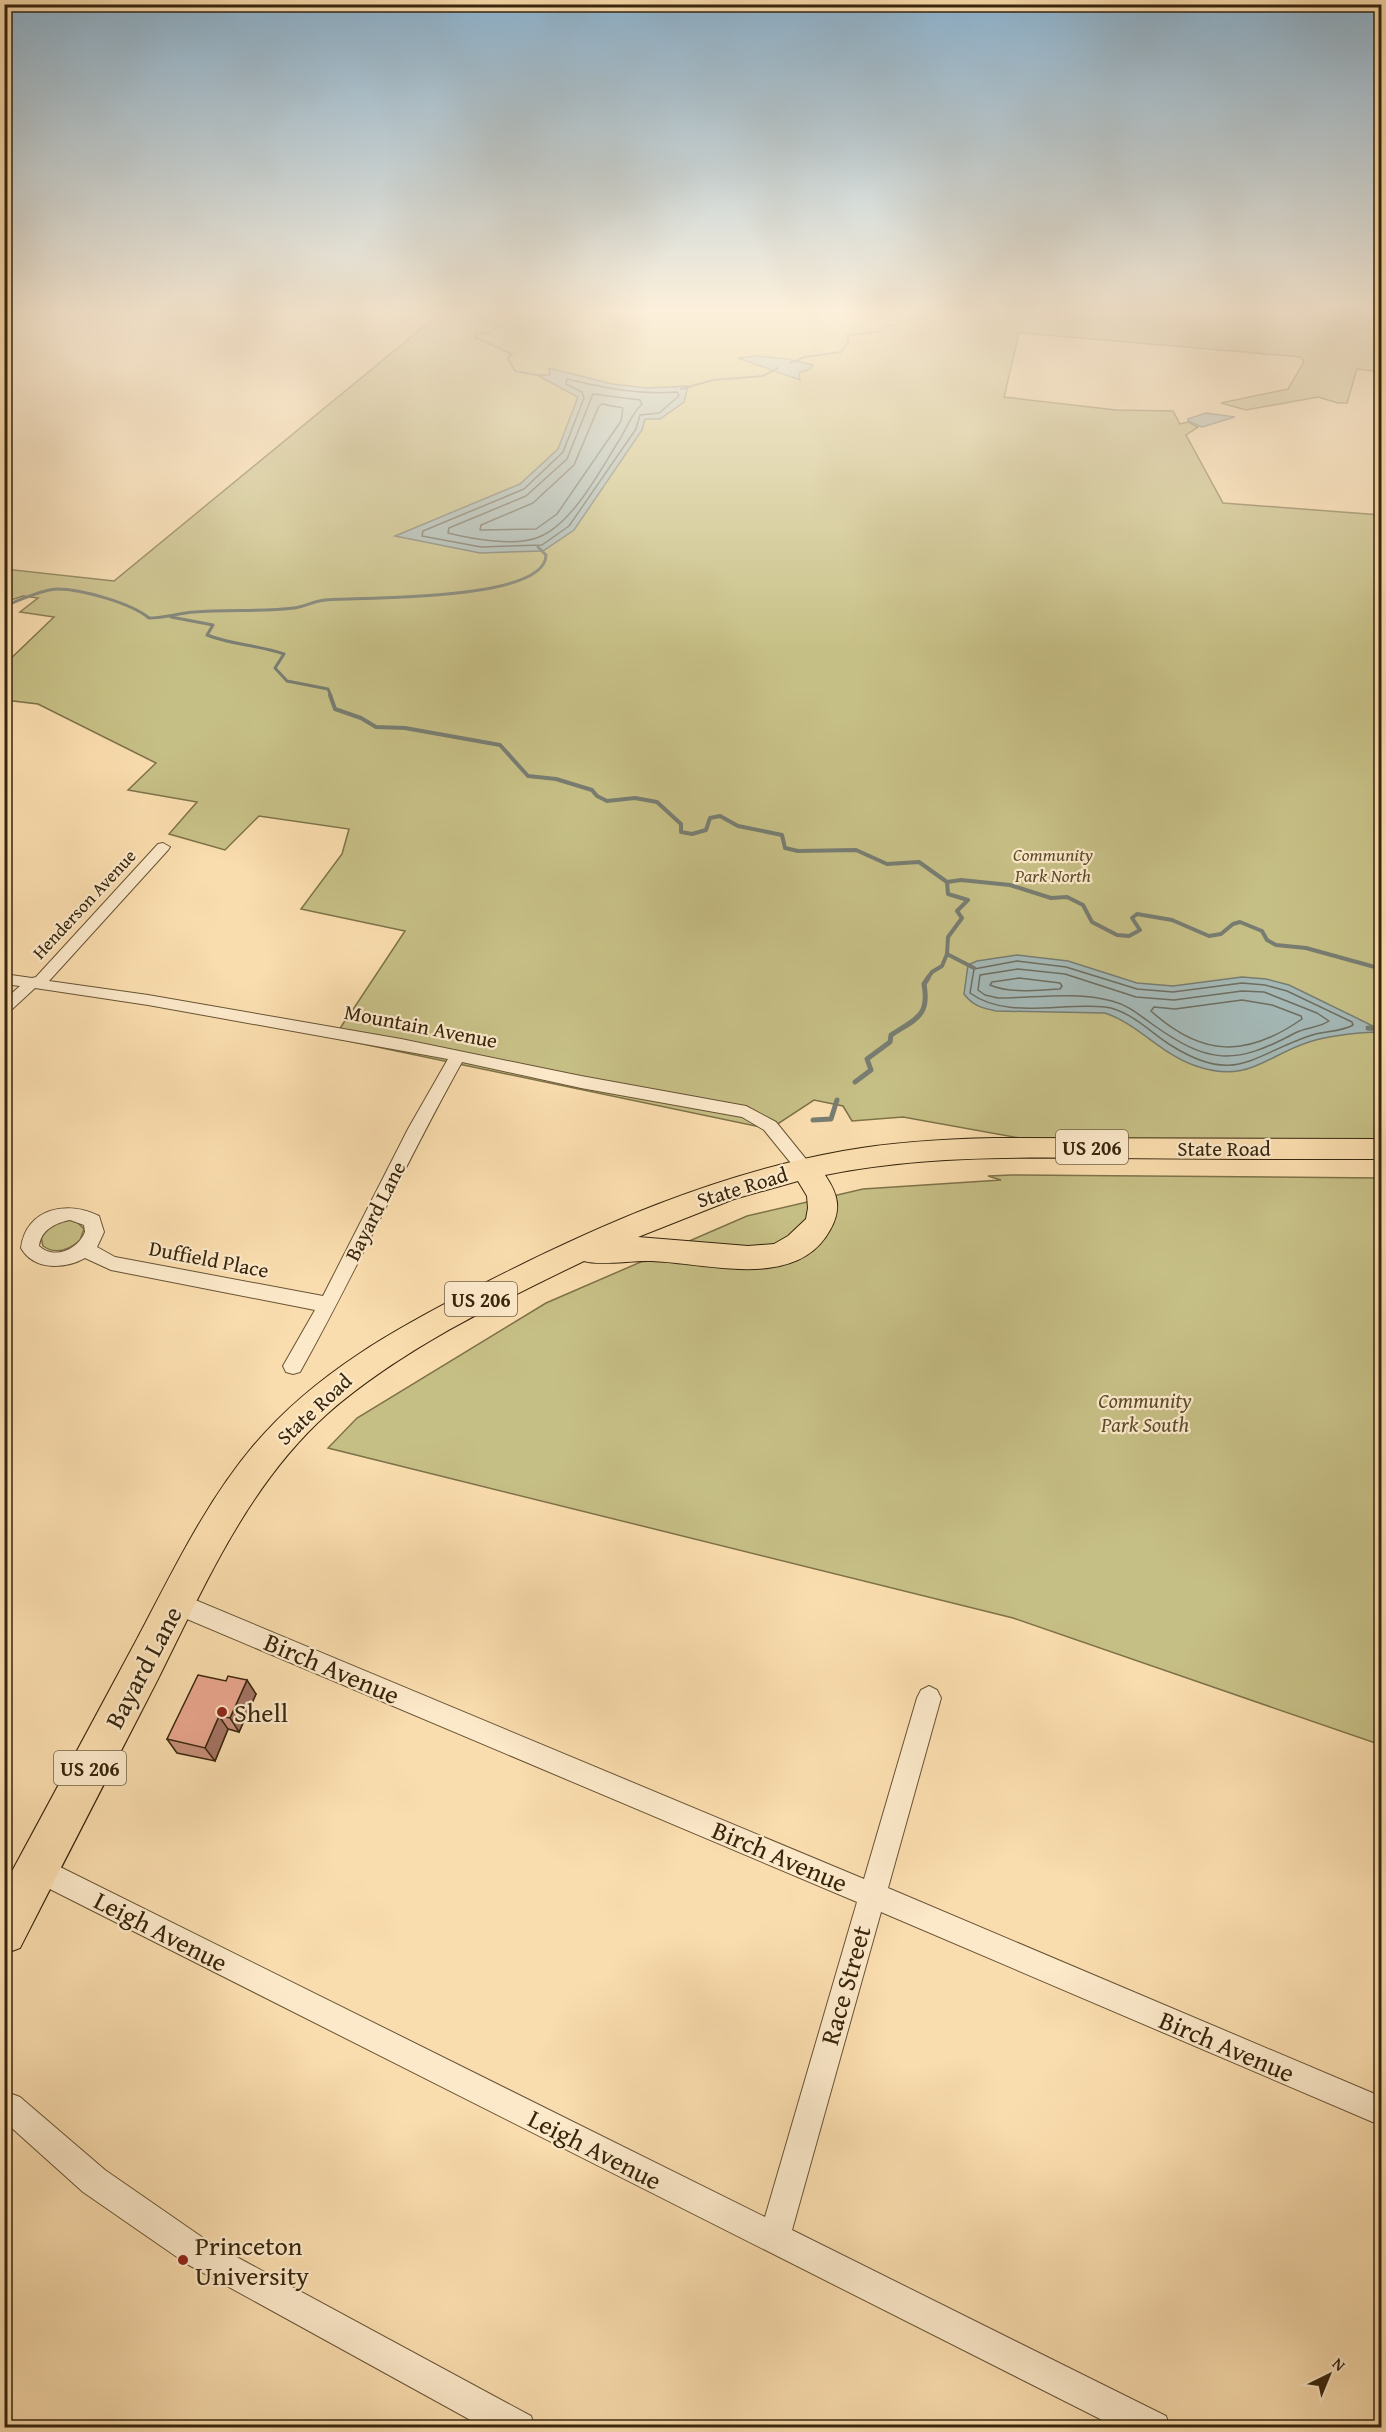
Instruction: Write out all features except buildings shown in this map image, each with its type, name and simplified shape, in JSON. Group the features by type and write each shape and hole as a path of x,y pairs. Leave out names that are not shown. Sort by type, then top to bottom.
{"highway":[{"name":"State Road","path":"216,1531 239,1492 294,1424 325,1395 363,1365 404,1339 546,1265 616,1232 737,1187 805,1169 900,1153 954,1148 1382,1149"},
{"path":"546,1265 579,1254 625,1248 749,1258 784,1253 799,1246 812,1234 820,1222 823,1208 822,1194 805,1169"},
{"name":"Bayard Lane","path":"4,1932 216,1531"}],"street":[{"name":"Henderson Avenue","path":"4,1009 32,984 41,980 163,847"},
{"name":"Mountain Avenue","path":"4,979 148,1000 458,1056 581,1082 746,1112 770,1126 805,1169"},
{"name":"Bayard Lane","path":"293,1366 328,1305 416,1130 458,1056"},
{"name":"Duffield Place","path":"84,1249 111,1263 328,1305"},
{"name":"Birch Avenue","path":"176,1603 1382,2112"},
{"name":"Race Street","path":"774,2239 929,1698"},
{"name":"Leigh Avenue","path":"37,1869 1154,2427"},
{"path":"4,2105 10,2107 94,2181 198,2253 519,2427"}],"green space":[{"name":"Community Park North","path":"307,422 1189,422 1198,427 1186,435 1223,503 1381,515 1381,1143 1031,1140 903,1117 852,1121 843,1106 814,1100 770,1129 334,1038 346,1019 344,1018 352,1011 405,931 301,909 342,854 349,829 259,816 225,850 169,834 197,802 128,790 156,763 38,704 5,700 5,664 54,617 20,612 38,598 23,596 5,602 5,569 114,581"},
{"name":"Community Park South","path":"988,1176 1381,1178 1381,1745 1013,1618 328,1448 357,1418 546,1303 747,1216 863,1189 1001,1180"},
{"path":"70,1220 77,1222 84,1229 80,1240 58,1251 43,1246 41,1237 47,1230 57,1223"}],"water":[{"path":"568,422 644,422 642,430 574,530 543,551 480,553 395,536 520,484 558,449"},
{"path":"1191,422 1217,422 1202,427"},
{"path":"1017,955 1068,961 1137,983 1173,986 1242,977 1266,979 1289,985 1373,1026 1377,1032 1317,1040 1243,1070 1214,1071 1172,1055 1128,1024 1105,1013 996,1011 978,1006 964,994 968,965 977,961"}],"waterway":[{"path":"4,606 57,589 92,594 118,602 149,618 206,611 294,608 325,600 448,594 485,589 516,581 538,570 546,555 538,547"},
{"path":"171,617 213,625 207,635 216,638 284,654 275,668 287,681 328,689 331,696"},
{"path":"330,695 335,709 361,718 376,727 405,728 500,745 528,776 556,779 592,790 597,796 607,801 635,798 657,802 681,824 681,832 692,834 706,830 710,818 720,816 738,826 782,835 785,848 798,851 856,850 887,864 919,862 947,882"},
{"path":"947,882 961,880 1010,885 1051,898 1067,897 1083,905 1092,922 1117,935 1129,936 1140,930 1132,918 1137,914 1172,920 1209,936 1221,934 1233,924 1240,922 1262,931 1267,940 1276,945 1306,948 1382,969"},
{"path":"947,882 948,894 968,900 957,911 962,918 948,937 947,954"},
{"path":"927,979 932,972 942,966 947,954"},
{"path":"947,954 974,968"},
{"path":"855,1082 871,1070 867,1059 890,1042 891,1035 919,1016 925,1004 924,984 928,978"},
{"path":"1368,1028 1382,1029"},
{"path":"813,1120 831,1119 837,1100"}],"place":[{"name":"Shell","path":"222,1712"},
{"name":"Princeton University","path":"183,2260"}]}
